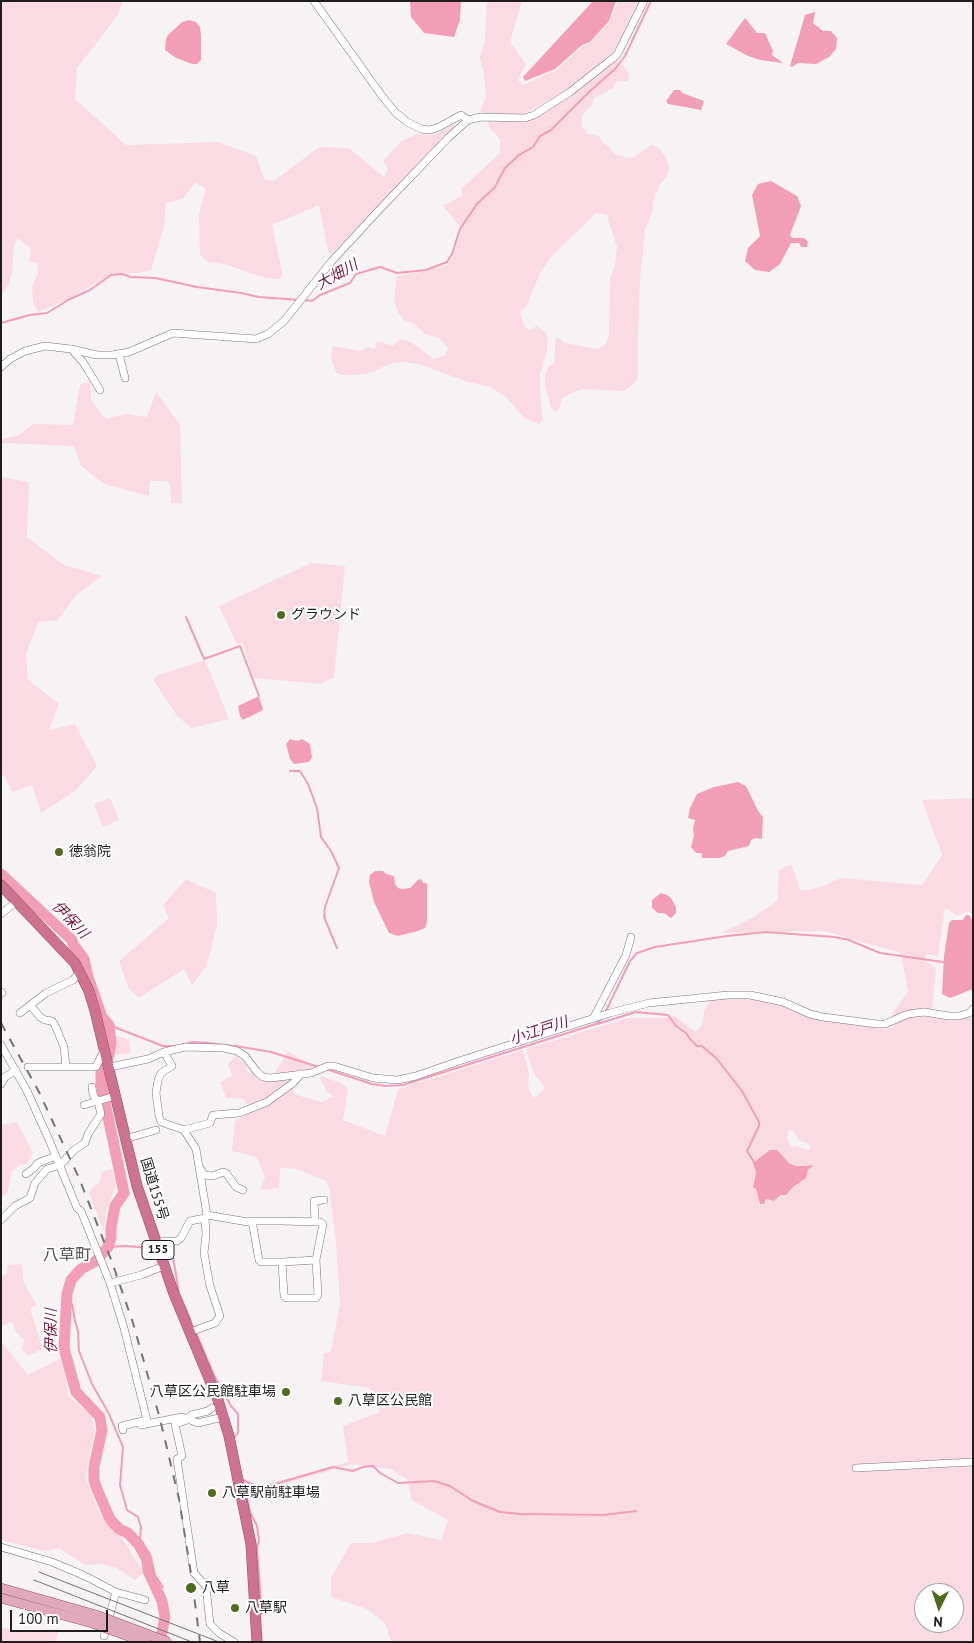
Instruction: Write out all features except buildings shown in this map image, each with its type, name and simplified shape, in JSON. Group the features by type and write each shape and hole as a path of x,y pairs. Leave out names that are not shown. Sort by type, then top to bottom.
{"highway":[{"name":"国道155号","path":"1,885 61,947 80,972 96,1011 110,1067 106,1099 125,1139 137,1186 164,1266 194,1330 218,1400 231,1446 251,1544 257,1642"}],"main road":[{"path":"2,1591 54,1613"},
{"path":"2,1591 168,1642"},
{"path":"1,1602 94,1619 145,1642"}],"street":[{"path":"314,1 382,96 395,112 407,122 421,129 430,130 440,127 461,115 468,120"},
{"path":"1,367 10,359 25,351 45,346 72,349 97,355 119,354 129,352 173,333 256,339 268,334 284,321 337,256 448,138 468,120 481,117 525,118 534,115 570,92 617,55 644,1"},
{"path":"72,349 83,362 100,390"},
{"path":"119,354 125,378"},
{"path":"1,914 17,901"},
{"path":"596,1018 626,955 631,937"},
{"path":"20,1013 46,993 73,980 80,972"},
{"path":"110,1067 148,1059 164,1052 185,1048 224,1048 237,1051 245,1056 263,1077 271,1078 301,1074 334,1066 372,1078 398,1080 416,1076 610,1013 649,1003 740,995 764,997 823,1016 877,1024 885,1024 908,1014 924,1012 959,1016 969,1013 973,1008"},
{"path":"30,1006 40,1017 52,1021 55,1025 64,1047 66,1066"},
{"path":"1,1045 27,1090 77,1208 81,1211 110,1283 124,1328 146,1420 122,1426 123,1430 182,1417 198,1423 223,1417"},
{"path":"28,1067 96,1067 105,1047"},
{"path":"164,1052 172,1066 161,1073 158,1080 156,1093 159,1116 161,1122 184,1130 210,1124 213,1115 239,1113 268,1102 293,1083 301,1074"},
{"path":"1,1084 6,1077 16,1070"},
{"path":"92,1087 93,1094 106,1099"},
{"path":"84,1105 106,1099"},
{"path":"1,1220 15,1206 30,1198 35,1183 47,1169 60,1165 74,1150 85,1143 88,1134 101,1114 106,1099"},
{"path":"125,1139 156,1130"},
{"path":"184,1130 196,1149 206,1216 204,1253 210,1286 220,1316 216,1323 194,1330"},
{"path":"26,1174 38,1163 56,1156"},
{"path":"199,1165 204,1175 213,1176 222,1172 226,1173 236,1188 243,1190"},
{"path":"315,1222 314,1201 324,1200"},
{"path":"156,1242 177,1241 181,1238 190,1221 206,1216 248,1222 320,1222 322,1224 316,1260 318,1295 316,1298 286,1298 284,1296 282,1262"},
{"path":"252,1221 259,1260 261,1262 316,1260"},
{"path":"110,1283 141,1275 164,1266"},
{"path":"212,1408 208,1411 191,1415 174,1424 182,1456 177,1459 194,1573 206,1586 210,1624 219,1633 234,1642"},
{"path":"856,1468 973,1462"},
{"path":"1,1547 52,1562 86,1576 116,1592 145,1600"},
{"path":"104,1636 116,1592"}],"shaded area":[{"path":"4,1 123,1 118,15 77,68 75,99 126,145 218,142 256,156 264,179 274,181 319,147 349,148 384,177 388,169 383,161 401,141 417,134 432,135 453,125 458,127 329,256 319,205 272,225 282,272 281,279 265,278 224,264 208,262 200,255 199,213 206,189 195,182 183,199 166,203 164,227 151,270 139,273 112,274 66,300 38,312 33,302 32,287 38,273 37,263 29,262 31,249 18,238 14,246 9,284 1,295 1,4"},
{"path":"410,1 461,1 460,20 454,37 424,33 411,17"},
{"path":"487,1 522,1 510,42 526,64 518,80 523,85 555,71 583,46 590,43 610,22 618,1 640,1 613,52 569,88 523,115 483,114 480,110 486,98 484,74 480,58 485,40"},
{"path":"593,1 616,1 609,21 590,42 582,45 555,69 525,81 523,77"},
{"path":"815,12 813,23 823,31 831,31 837,38 836,49 829,57 816,64 798,63 792,67 790,66 805,15"},
{"path":"745,18 757,33 765,33 773,51 772,55 783,63 760,60 748,56 726,44"},
{"path":"189,20 196,22 200,27 201,60 197,64 176,58 165,50 168,35 182,22"},
{"path":"617,61 629,73 628,81 618,81 613,88 594,98 592,105 582,115 582,126 588,134 599,136 603,143 610,147 614,153 626,158 634,157 652,145 659,148 666,157 669,168 667,176 660,185 653,201 652,213 645,230 640,279 637,380 630,387 622,391 584,389 576,391 562,398 560,407 556,412 551,408 545,385 545,374 549,366 554,363 556,338 565,343 598,349 606,344 609,334 610,279 615,265 617,247 608,219 609,215 596,213 554,254 541,271 526,307 520,312 524,326 530,330 537,326 545,332 548,339 547,352 540,374 543,420 539,424 524,418 506,397 490,387 468,382 421,365 406,362 392,363 369,373 355,375 340,375 335,371 331,355 333,346 360,351 369,347 375,349 376,343 381,342 393,346 400,339 411,342 434,359 445,355 448,348 439,338 425,334 414,324 404,320 398,312 394,300 397,276 427,271 448,264 452,258 462,229 443,206 463,195 461,189 500,153 500,139 489,127 488,121 527,122 612,62"},
{"path":"674,90 680,90 682,93 704,101 701,110 668,104 666,101"},
{"path":"771,181 797,196 801,206 790,235 792,238 804,238 808,242 807,247 801,247 799,243 791,243 780,264 769,272 755,270 745,261 748,248 760,236 752,195 758,184"},
{"path":"90,381 91,400 106,419 126,414 147,417 156,392 180,425 182,503 171,503 170,484 166,481 150,481 149,496 104,484 81,466 74,446 1,443 1,439 17,436 34,424 73,425 80,385"},
{"path":"1,477 29,482 27,537 64,565 102,576 76,595 58,620 38,622 26,654 28,680 59,704 49,730 75,724 97,766 75,791 41,813 32,785 12,792 4,775 1,776"},
{"name":"グラウンド","path":"311,563 345,566 334,677 320,684 253,678 243,643 237,644 219,606"},
{"path":"205,660 229,719 192,728 177,716 154,681 156,676"},
{"path":"259,696 263,710 243,720 238,706"},
{"path":"290,739 297,741 302,739 310,744 312,757 309,762 294,764 290,759 286,744"},
{"path":"738,782 746,786 763,817 762,839 755,838 751,840 749,846 728,851 725,856 719,858 702,858 702,853 696,853 691,847 695,820 688,818 690,808 697,794 714,787"},
{"path":"110,798 119,820 103,827 94,804"},
{"path":"973,798 973,917 968,911 957,916 945,908 938,956 926,954 925,961 936,968 932,1011 919,1016 950,1018 973,1013 973,1642 391,1642 385,1623 367,1609 331,1597 331,1578 351,1543 372,1543 407,1533 441,1540 448,1520 412,1500 407,1479 390,1469 353,1464 255,1492 253,1488 348,1462 343,1426 380,1412 375,1393 369,1388 321,1381 324,1353 331,1352 340,1303 336,1242 329,1186 326,1181 297,1169 280,1168 279,1188 260,1190 265,1178 257,1157 232,1151 235,1121 251,1112 244,1099 226,1098 220,1082 232,1076 228,1064 236,1056 246,1065 248,1073 274,1074 288,1051 312,1066 310,1070 293,1072 293,1094 322,1102 333,1096 327,1092 320,1079 321,1076 341,1083 348,1089 343,1120 385,1136 398,1089 523,1050 529,1074 528,1088 534,1099 545,1088 533,1072 526,1049 628,1018 665,1018 674,1016 696,1032 702,1025 704,1012 711,999 749,998 781,1004 812,1016 877,1025 885,1029 894,1027 892,1014 908,992 901,953 825,931 721,933 752,918 777,901 779,870 791,864 801,891 821,887 841,878 922,885 942,855 922,800","holes":["790,1130 793,1131 799,1140 808,1144 811,1148 808,1150 796,1146 791,1147 787,1138 788,1132","785,1159 796,1166 813,1165 808,1169 806,1178 778,1199 773,1201 767,1199 764,1204 760,1204 753,1183 756,1167"]},
{"path":"375,871 383,871 394,876 395,884 398,888 402,889 410,888 421,879 423,883 427,883 427,923 425,928 398,936 389,933 374,902 369,882 370,875"},
{"path":"186,879 216,893 217,925 207,965 192,985 184,969 139,998 129,989 119,961 169,918 163,905"},
{"path":"661,893 671,898 676,907 676,913 671,918 664,913 658,913 652,908 652,900"},
{"path":"966,915 969,915 973,922 973,989 950,998 942,994 944,956 949,923 952,920 963,920"},
{"path":"113,1034 129,1040 131,1053 116,1055"},
{"path":"17,1122 33,1153 27,1164 19,1165 11,1173 8,1192 1,1198 1,1125"},
{"path":"770,1150 777,1150 789,1163 796,1166 813,1165 808,1169 806,1178 793,1187 786,1195 781,1195 774,1201 766,1199 764,1204 760,1204 756,1189 753,1187 756,1172 753,1163"},
{"path":"112,1169 116,1186 106,1210 104,1231 89,1193 100,1182 101,1172"},
{"path":"22,1264 24,1283 37,1305 30,1309 43,1349 28,1356 22,1350 24,1340 16,1332 12,1322 1,1326 1,1278 7,1273 8,1265"},
{"path":"1,1341 28,1375 63,1357 68,1396 90,1414 95,1431 85,1476 99,1511 126,1544 144,1573 135,1580 117,1568 102,1564 85,1565 59,1548 45,1551 1,1540"},
{"path":"1,1627 18,1631 59,1629 55,1642 1,1642"}],"waterway":[{"name":"大畑川","path":"304,300 312,301 320,295 350,283 356,274 380,267 397,273 426,270 447,262 452,254 460,229 477,204 495,187 505,168 519,155 533,147 540,136 551,130 615,69 625,56 651,1"},
{"name":"大畑川","path":"1,323 30,315 47,313 68,300 90,290 111,275 122,274 131,277 155,278 259,297 299,300"},
{"path":"186,617 204,659 240,646 259,696"},
{"path":"290,771 300,771 308,784 317,808 321,837 331,851 339,868 325,907 324,917 337,948"},
{"name":"伊保川","path":"1,874 72,940 84,959 88,977 102,1017 109,1025 111,1043 109,1056"},
{"name":"小江戸川","path":"605,1013 630,961 637,953 655,947 727,936 766,932 834,937 849,940 880,953 943,962"},
{"path":"597,1024 636,1012 668,1015 676,1026 686,1033 697,1046 702,1046 717,1059 742,1091 759,1122 759,1126 747,1151 754,1162"},
{"name":"小江戸川","path":"326,1069 372,1084 386,1086 403,1085 596,1024 603,1017"},
{"name":"小江戸川","path":"109,1025 163,1046 175,1046"},
{"name":"小江戸川","path":"184,1044 193,1042 242,1047 271,1052 319,1067"},
{"name":"伊保川","path":"101,1070 101,1083 124,1193 115,1206 108,1247 96,1261 81,1269 71,1280 67,1294 64,1348 76,1392 100,1417 102,1430 94,1467 94,1480 97,1489 110,1519 119,1529 128,1533 139,1545 147,1560 148,1571 162,1601 165,1617 160,1642"},
{"path":"161,1247 171,1245 179,1293 191,1321"},
{"path":"108,1247 150,1248"},
{"path":"72,1304 78,1331 79,1351 92,1384 109,1414 123,1447 120,1485 127,1510 138,1517 141,1527 140,1539 150,1554 155,1575 163,1587"},
{"path":"196,1333 214,1375 231,1406 238,1414 238,1433 234,1438"},
{"path":"243,1480 261,1488 333,1467 353,1471 373,1466 380,1473 398,1483 434,1481 450,1486 473,1501 500,1512 604,1515 636,1511"},
{"path":"245,1489 250,1512 257,1526 259,1540 257,1549 262,1614"}],"tram line":[{"path":"39,1572 219,1642"},
{"path":"34,1580 192,1642"}],"railway":[{"path":"1,1023 39,1092 79,1178 112,1262 133,1323 160,1419 179,1499 200,1642"}],"place":[{"name":"グラウンド","path":"281,615"},
{"name":"徳翁院","path":"59,852"},
{"name":"八草区公民館駐車場","path":"286,1392"},
{"name":"八草区公民館","path":"338,1401"},
{"name":"八草駅前駐車場","path":"212,1493"},
{"name":"八草","path":"191,1588"},
{"name":"八草駅","path":"235,1608"}],"district":[{"name":"八草町","path":"67,1255"}]}
